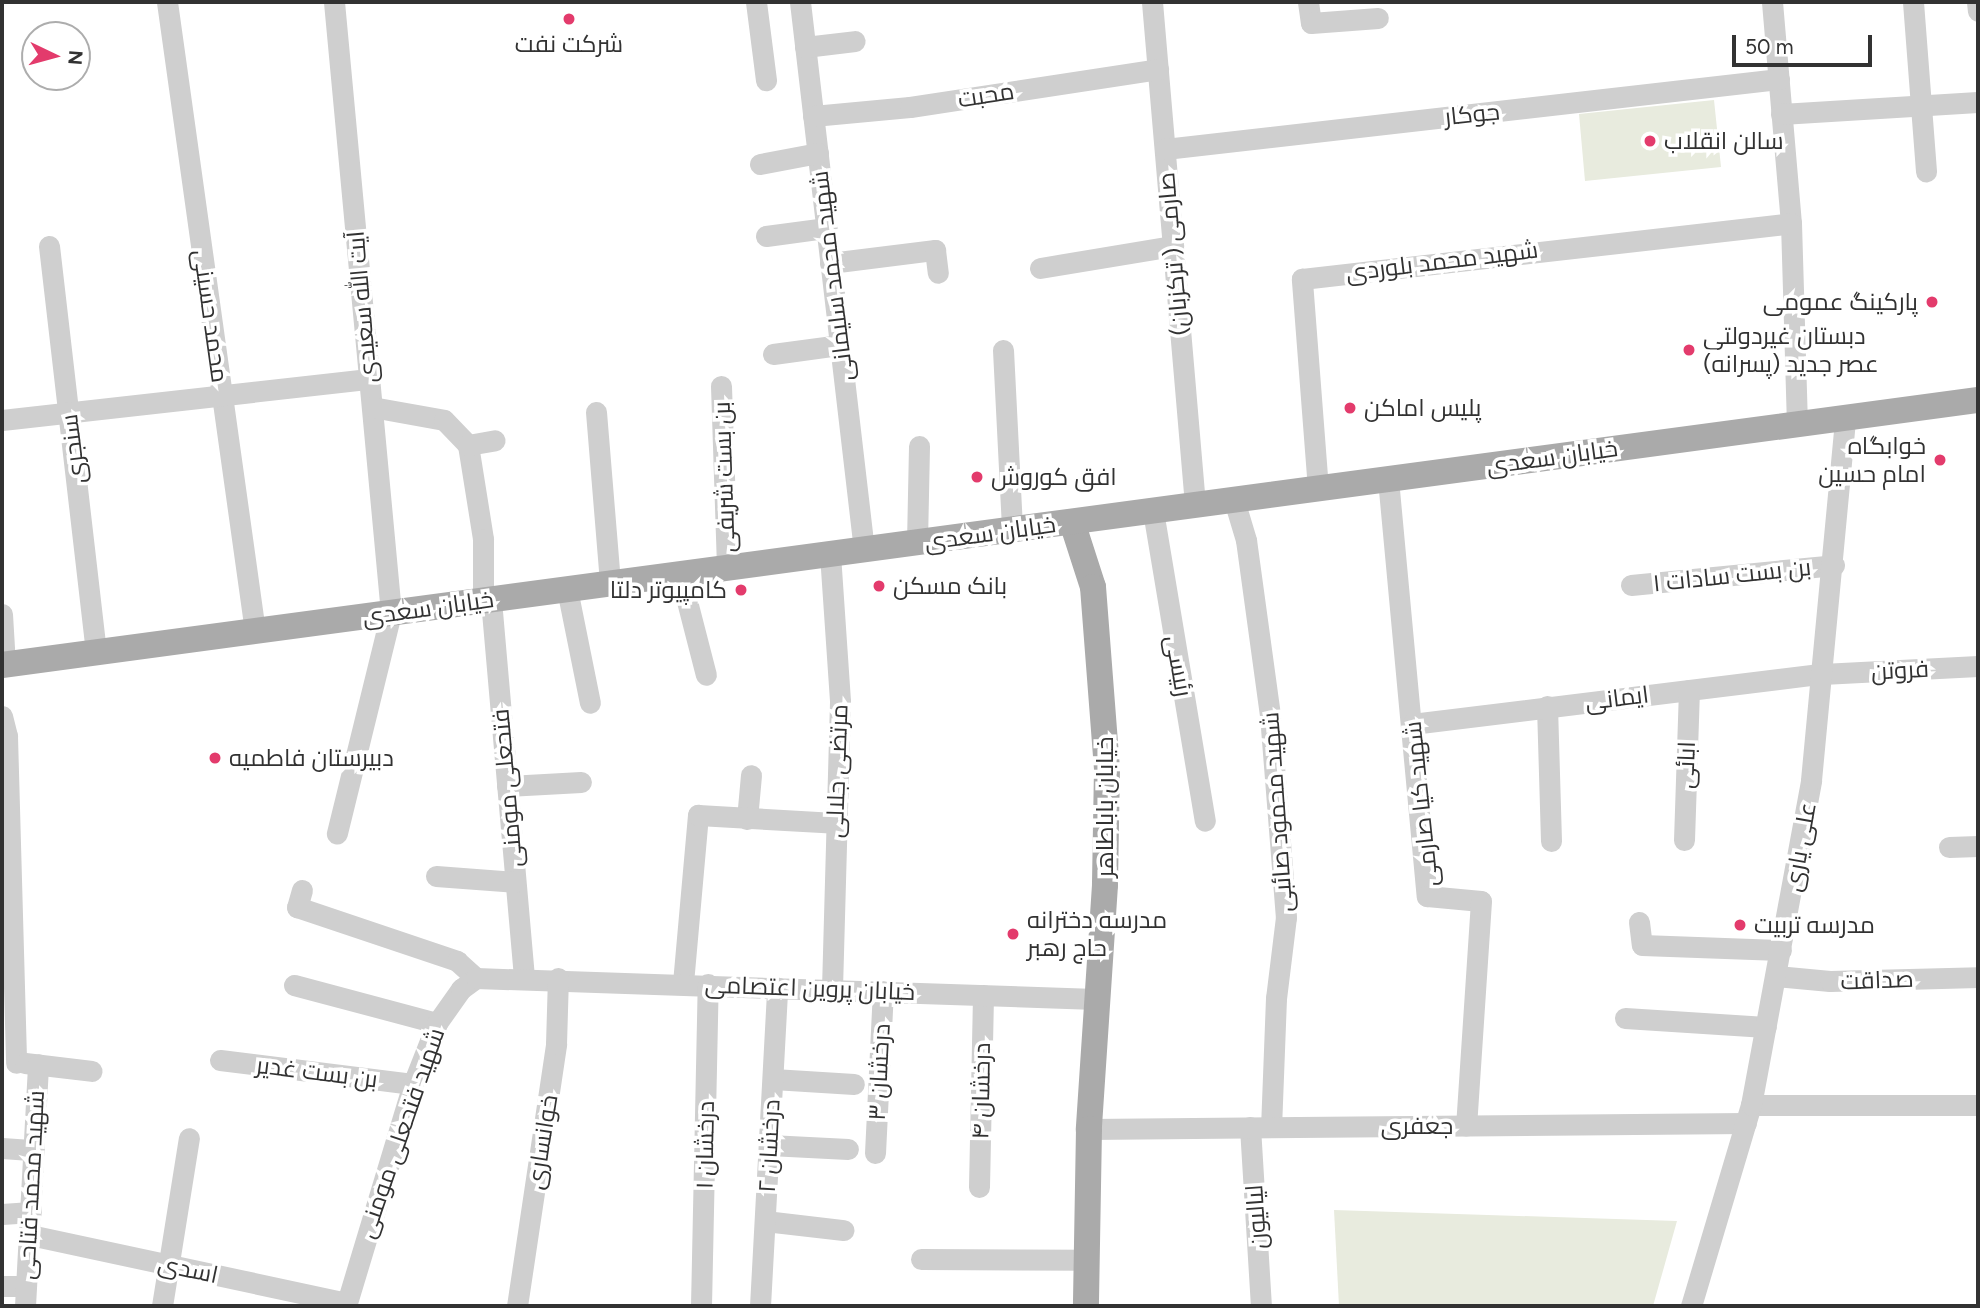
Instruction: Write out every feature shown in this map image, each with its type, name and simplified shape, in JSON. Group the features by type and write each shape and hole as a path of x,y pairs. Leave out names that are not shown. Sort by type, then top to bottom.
{"main road":[{"name":"خیابان سعدی","path":"3,665 1978,400"},
{"name":"خیابان باباطاهر","path":"1072,522 1093,587 1104,700 1105,885 1088,1129 1086,1306"}],"street":[{"name":"محمد حسینی","path":"167,2 255,631"},
{"name":"آیت الله سعیدی","path":"334,2 391,613 337,833"},
{"path":"756,2 766,80"},
{"name":"شهید محمد سلیمانی","path":"800,2 864,550"},
{"name":"صارمی ( ترکزبان)","path":"1152,2 1195,506"},
{"path":"1308,2 1311,23 1378,18"},
{"path":"1772,2 1791,223 1797,425"},
{"path":"1913,2 1926,172"},
{"path":"1977,2 1978,11"},
{"path":"805,47 855,41"},
{"name":"محبت","path":"813,116 910,107 1158,69"},
{"name":"جوکار","path":"1165,149 1779,79"},
{"path":"1781,114 1922,109 1978,102"},
{"path":"761,164 818,153"},
{"name":"شهید محمد بلوردی","path":"1318,489 1302,279 1791,223"},
{"path":"766,236 826,228"},
{"name":"سنجری","path":"49,246 96,652"},
{"path":"1040,268 1173,246"},
{"path":"830,263 934,250 938,273"},
{"path":"773,354 840,345"},
{"path":"1003,350 1012,530"},
{"path":"2,420 369,379"},
{"name":"بن بست شریفی","path":"721,386 727,568"},
{"path":"372,407 444,420 468,445 495,440"},
{"path":"596,412 610,583"},
{"name":"علی یاری","path":"1691,1306 1748,1114 1811,780 1834,565 1845,418"},
{"name":"فتحعلی مومنی","path":"468,445 483,539 524,977"},
{"path":"917,542 919,446"},
{"name":"شهید کیا صارمی","path":"1388,480 1427,896 1481,901 1466,1126"},
{"name":"شهید محمود صائبی","path":"1234,500 1246,540 1270,715 1286,917 1260,1127"},
{"name":"رئیسی","path":"1153,511 1205,821"},
{"name":"مرتضی جلالی","path":"831,554 840,702 832,989"},
{"name":"بن بست سادات ۱","path":"1631,585 1834,565"},
{"path":"680,574 706,675"},
{"path":"567,589 590,703"},
{"path":"2,614 3,665"},
{"name":"فروتن","path":"1822,674 1978,666"},
{"name":"ایمانی","path":"1412,724 1822,674"},
{"name":"ابائی","path":"1684,840 1689,690"},
{"path":"1547,706 1551,841"},
{"path":"2,716 7,736 9,1062 92,1071"},
{"path":"747,819 751,775"},
{"path":"507,786 581,782"},
{"path":"683,983 698,815 835,823"},
{"path":"1949,847 1978,846"},
{"path":"436,876 516,882"},
{"path":"302,890 297,907 457,961 476,978 524,977"},
{"path":"1639,922 1642,945 1781,950"},
{"name":"صداقت","path":"1776,976 1830,981 1978,977"},
{"name":"خیابان پروین اعتصامی","path":"524,977 1096,999"},
{"name":"شهید فتحعلی مومنی","path":"346,1304 413,1084 437,1023 461,989 476,978"},
{"name":"خوانساری","path":"517,1306 556,1044 558,978"},
{"name":"درخشان ۱","path":"701,1306 708,984"},
{"path":"294,985 437,1023"},
{"name":"درخشان ۲","path":"761,1306 778,986"},
{"name":"درخشان ۳","path":"875,1153 883,991"},
{"name":"درخشان ۴","path":"979,1187 984,995"},
{"path":"1625,1018 1766,1027"},
{"name":"بن بست غدیر","path":"220,1060 413,1084"},
{"name":"شهید محمد فتاحی","path":"25,1296 38,1064"},
{"path":"773,1079 854,1084"},
{"name":"جعفری","path":"1088,1129 1466,1126 1978,1105"},
{"name":"لیالیون","path":"1260,1127 1261,1306"},
{"path":"162,1306 189,1139"},
{"path":"769,1145 848,1149"},
{"path":"2,1148 34,1150"},
{"path":"2,1213 31,1212"},
{"path":"765,1221 843,1230"},
{"name":"اسدی","path":"30,1236 346,1304"},
{"path":"921,1259 1086,1261"},
{"path":"2,1286 25,1296"}],"shaded area":[{"name":"سالن انقلاب","path":"1714,100 1721,167 1585,181 1579,114"},
{"path":"1334,1210 1677,1221 1653,1306 1339,1306"}],"place":[{"name":"شرکت نفت","path":"569,19"},
{"name":"سالن انقلاب","path":"1650,141"},
{"name":"پارکینگ عمومی","path":"1932,302"},
{"name":"دبستان غیردولتی عصر جدید (پسرانه)","path":"1689,350"},
{"name":"پلیس اماکن","path":"1350,408"},
{"name":"خوابگاه امام حسین","path":"1940,460"},
{"name":"افق کوروش","path":"977,477"},
{"name":"بانک مسکن","path":"879,586"},
{"name":"کامپیوتر دلتا","path":"741,590"},
{"name":"دبیرستان فاطمیه","path":"215,758"},
{"name":"مدرسه تربیت","path":"1740,925"},
{"name":"مدرسه دخترانه حاج رهبر","path":"1013,934"}]}
